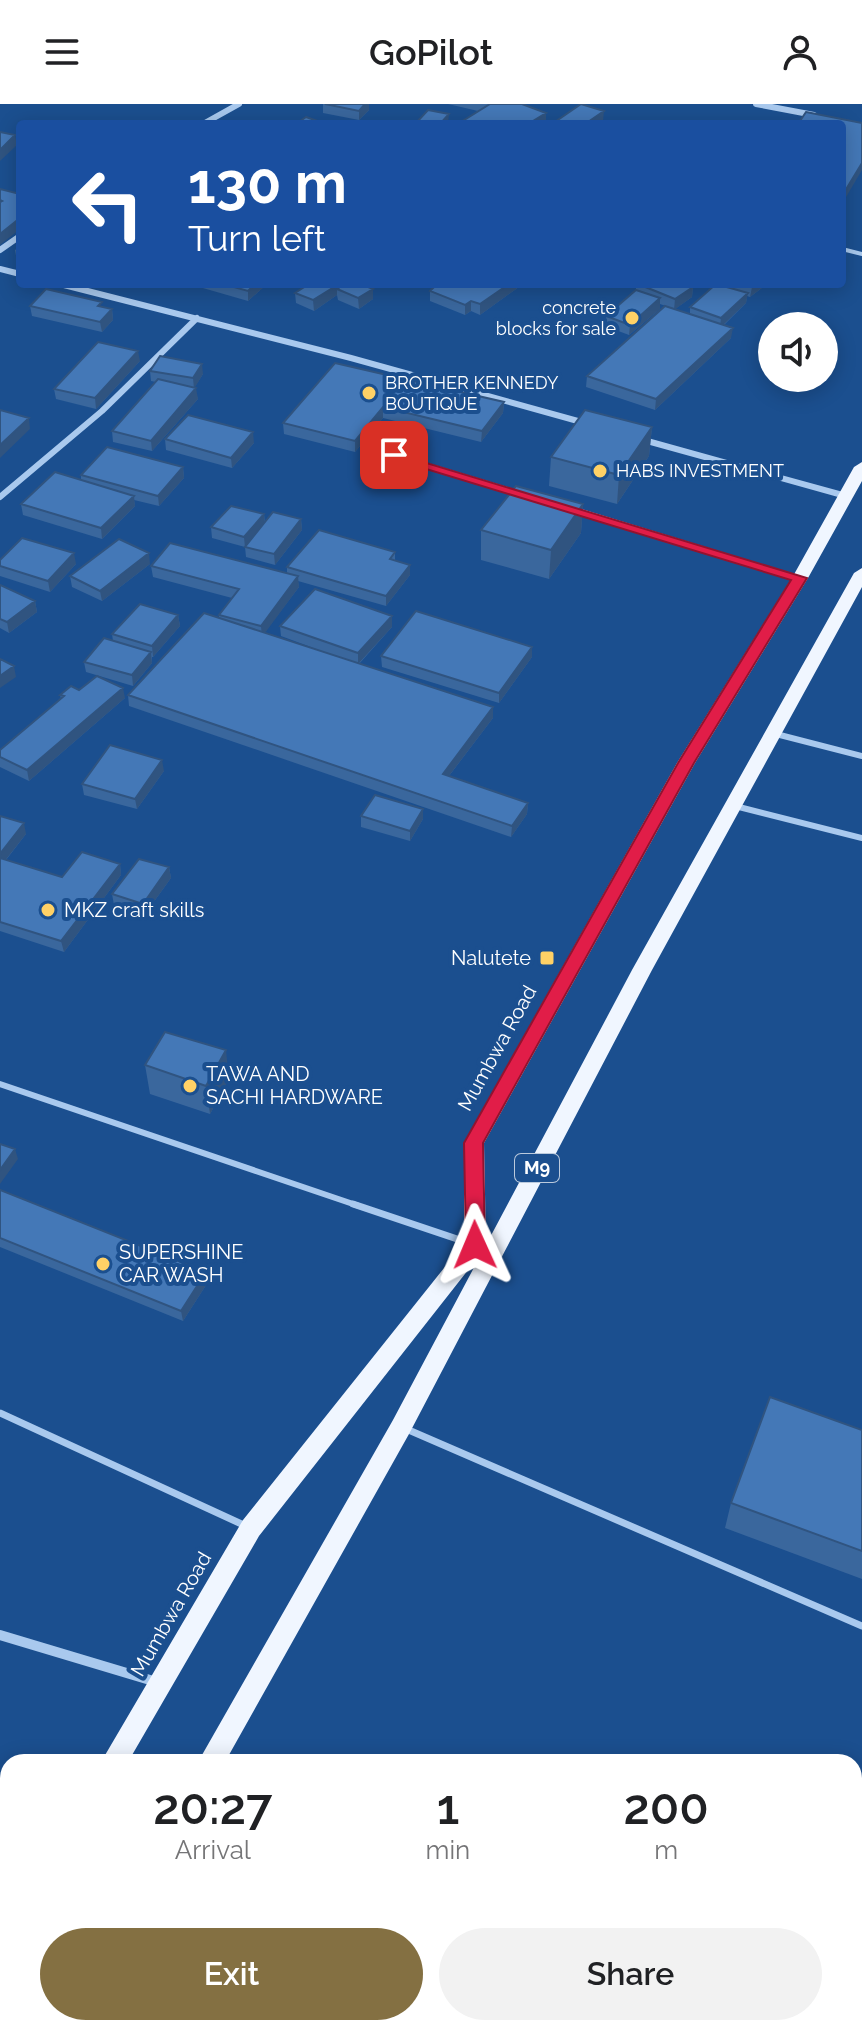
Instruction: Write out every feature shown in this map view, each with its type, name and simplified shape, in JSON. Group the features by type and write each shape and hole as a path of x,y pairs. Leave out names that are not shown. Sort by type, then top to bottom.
{"main road":[{"name":"Mumbwa Road","path":"119,1754 251,1528 475,1245 474,1143 686,763 800,578 862,467"},
{"name":"M9","path":"216,1754 401,1427 642,970 862,573"}],"street":[{"path":"210,120 239,104"},
{"path":"756,104 817,115"},
{"path":"76,288 591,425"},
{"path":"0,497 48,459 157,361 197,318"},
{"path":"636,437 846,496"},
{"path":"0,1635 161,1683"}],"lane":[{"path":"394,455 530,496"},
{"path":"575,510 800,578"},
{"path":"775,734 862,756"},
{"path":"735,806 862,838"},
{"path":"0,1084 475,1245"},
{"path":"0,1413 251,1528"},
{"path":"401,1427 862,1626"}],"building":[{"path":"325,104 365,104 359,111"},
{"path":"490,104 522,104 546,113 535,120 464,120"},
{"path":"581,104 604,111 591,120 558,120"},
{"path":"428,110 449,114 444,120 419,120"},
{"path":"806,112 862,123 862,163 846,189 846,120 801,120"},
{"path":"0,132 15,135 0,150"},
{"path":"0,189 16,193 16,221 0,234 2,201"},
{"path":"303,288 332,288 313,300 295,293"},
{"path":"371,288 373,289 358,298 337,289"},
{"path":"433,288 503,288 480,304 471,301 465,305 430,291"},
{"path":"648,288 692,288 675,299"},
{"path":"711,288 730,288 748,293 721,318 690,307"},
{"path":"46,289 102,302 98,306 112,309 100,322 30,306"},
{"path":"636,290 660,298 630,325 606,316"},
{"path":"665,306 733,328 656,399 587,376"},
{"path":"98,342 138,351 95,398 54,389"},
{"path":"160,356 202,364 193,378 150,371"},
{"name":"BROTHER KENNEDY BOUTIQUE","path":"335,363 504,402 482,431 383,407 355,441 283,423"},
{"path":"158,379 196,388 151,441 112,431"},
{"path":"0,410 29,418 0,445"},
{"path":"585,410 652,427 619,475 551,457"},
{"path":"188,415 253,432 231,458 165,439"},
{"path":"107,447 183,467 158,496 81,475"},
{"path":"55,472 134,496 101,528 21,504"},
{"path":"516,486 583,504 551,550 481,530"},
{"path":"231,506 264,514 244,537 211,527"},
{"path":"273,512 301,519 274,554 245,547"},
{"path":"319,530 395,552 390,559 410,565 386,596 287,567"},
{"path":"22,538 74,553 48,581 0,566 0,560"},
{"path":"119,539 149,553 100,591 70,576"},
{"path":"170,543 298,576 261,626 219,615 239,589 151,566"},
{"path":"0,585 35,601 7,622 0,619"},
{"path":"315,589 392,616 358,653 280,626"},
{"path":"140,604 178,615 152,646 112,634"},
{"path":"416,611 532,647 499,693 381,656"},
{"path":"204,613 493,707 443,774 528,803 512,826 128,695"},
{"path":"104,638 151,652 132,675 84,662"},
{"path":"0,659 14,666 0,676"},
{"path":"97,676 123,688 27,770 0,757 0,750 64,696 60,695 71,686 79,690"},
{"path":"110,745 162,760 135,799 82,784"},
{"path":"375,795 423,809 410,831 361,816"},
{"path":"0,816 24,823 0,854"},
{"name":"MKZ craft skills","path":"82,852 120,864 61,941 0,922 0,858 62,877"},
{"path":"139,859 169,867 143,904 112,894"},
{"path":"165,1032 226,1050 206,1086 145,1065"},
{"path":"0,1144 15,1149 0,1170"},
{"name":"SUPERSHINE CAR WASH","path":"0,1190 206,1272 181,1311 0,1238"},
{"path":"770,1397 862,1430 862,1551 731,1503"}],"place":[{"name":"concrete blocks for sale","path":"632,318"},
{"name":"BROTHER KENNEDY BOUTIQUE","path":"369,393"},
{"name":"HABS INVESTMENT","path":"600,471"},
{"name":"MKZ craft skills","path":"48,910"},
{"name":"Nalutete","path":"547,958"},
{"name":"TAWA AND SACHI HARDWARE","path":"190,1086"},
{"name":"SUPERSHINE CAR WASH","path":"103,1264"}],"route":[{"path":"394,455 800,578 686,763 474,1143 475,1245"}]}
